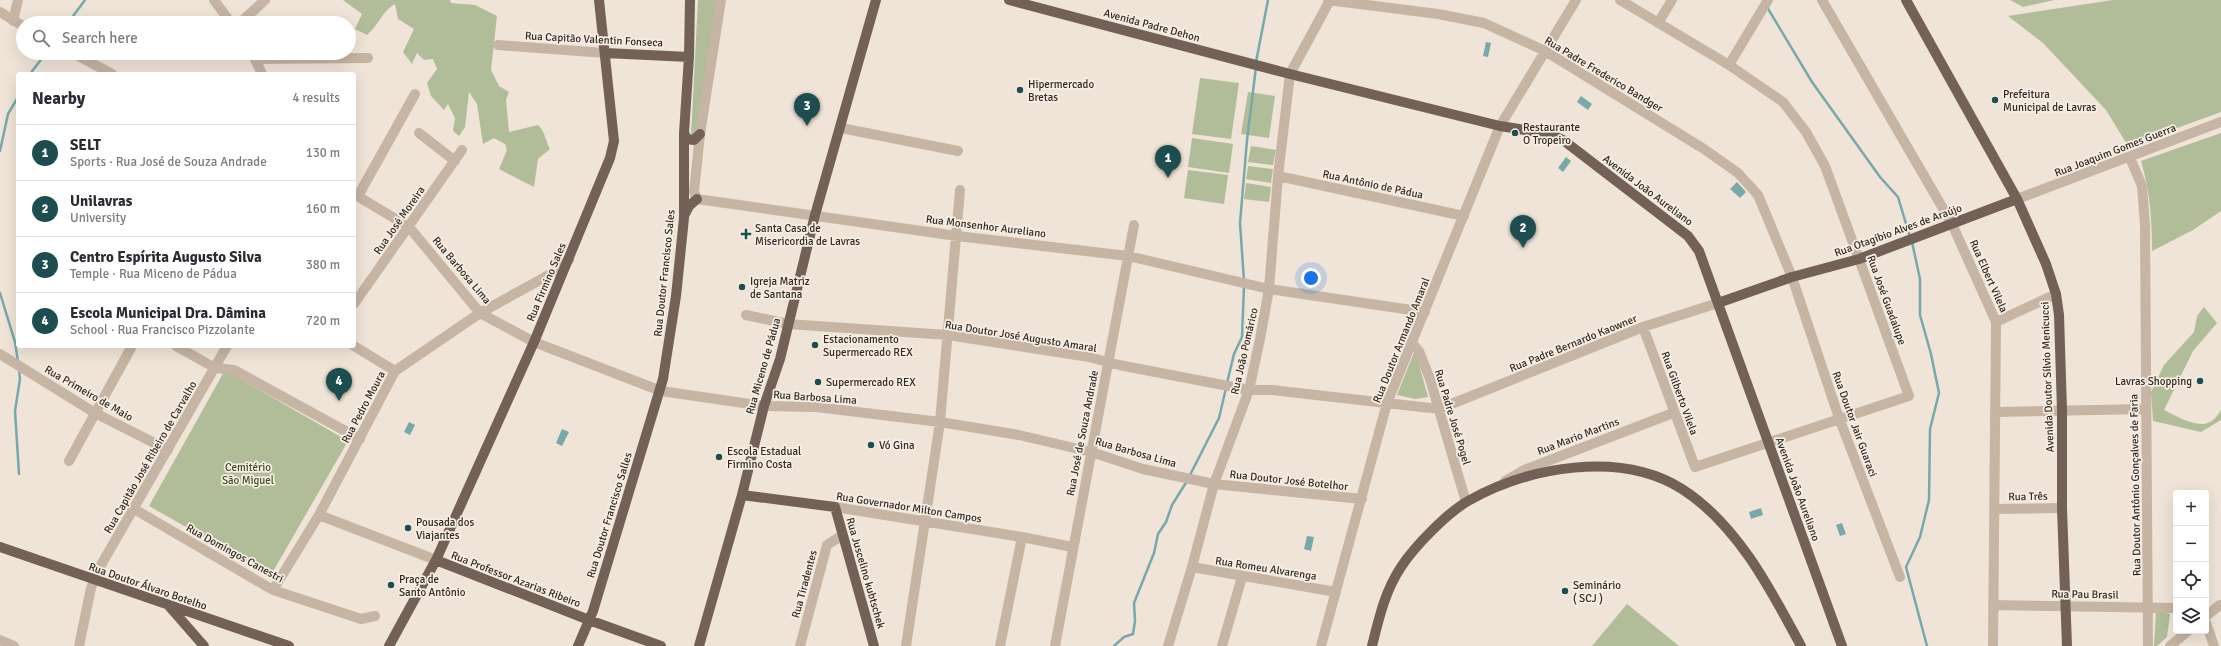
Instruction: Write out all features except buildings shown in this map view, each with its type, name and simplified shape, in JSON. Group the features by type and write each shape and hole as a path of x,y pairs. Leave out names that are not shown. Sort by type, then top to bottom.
{"main road":[{"name":"Rua Firmino Sales","path":"389,646 436,560 534,342 610,158 614,145 599,0"},
{"name":"Rua Doutor Francisco Sales","path":"661,391 676,296 684,218 684,134 689,56 690,0"},
{"name":"Rua Miceno de Pádua","path":"700,646 742,495 764,406 780,359 815,215 841,128 876,0"},
{"name":"Avenida Padre Dehon","path":"1009,0 1290,74"},
{"name":"Avenida Doutor Sílvio Menicucci","path":"1906,0 2017,199 2046,264 2056,294 2059,315 2062,410 2062,508 2067,646"},
{"name":"Rua Capitão Valentin Fonseca","path":"605,53 689,56"},
{"name":"Avenida João Aureliano","path":"1290,74 1500,126 1550,134 1563,140 1688,236 1699,251 1842,646"},
{"path":"684,134 687,139 694,140 700,134"},
{"path":"684,218 689,206 698,199"},
{"name":"Rua Otagíbio Alves de Araújo","path":"1718,303 1792,277 1859,259 2017,199"},
{"name":"Rua Doutor Francisco Salles","path":"578,646 589,620 661,391"},
{"path":"1372,646 1381,607 1401,567 1426,537 1466,502 1494,487 1562,468 1584,466 1617,467 1649,474 1681,488 1709,509 1735,536 1785,615 1801,646"},
{"name":"Rua Governador Milton Campos","path":"742,495 835,508"},
{"name":"Rua Juscelino kubtschek","path":"835,508 874,646"},
{"name":"Rua Doutor Álvaro Botelho","path":"0,546 169,606 181,615 289,646"},
{"name":"Rua Professor Azarias Ribeiro","path":"436,560 589,620 661,646"},
{"path":"181,615 204,646"}],"street":[{"path":"13,21 18,0"},
{"path":"214,0 226,16"},
{"path":"248,16 265,0"},
{"path":"698,199 694,192 700,134 721,0"},
{"path":"1290,74 1329,0"},
{"name":"Rua Padre Frederico Bandger","path":"1329,0 1438,14 1484,23 1545,52 1704,149 1738,173 1758,195 1792,277"},
{"name":"Rua Doutor Armando Amaral","path":"1321,646 1387,403 1500,126 1576,0"},
{"name":"Rua José Guadalupe","path":"1620,0 1729,65 1783,102 1806,132 1825,166 1909,396 1840,418"},
{"path":"1658,23 1672,0"},
{"path":"1729,65 1768,0"},
{"name":"Rua Elbert Vilela","path":"1822,0 1952,224 1996,322 1993,646"},
{"path":"0,12 16,22"},
{"name":"Rua Capitão Valentin Fonseca","path":"498,45 605,53"},
{"path":"356,58 368,58"},
{"path":"86,60 108,72"},
{"path":"256,60 261,72"},
{"name":"Rua João Pomárico","path":"1168,646 1192,568 1214,484 1249,390 1269,289 1278,176 1290,74"},
{"path":"356,195 415,94"},
{"name":"Rua Joaquim Gomes Guerra","path":"2017,199 2130,158 2221,122"},
{"path":"841,128 958,151"},
{"path":"419,133 455,161"},
{"name":"Rua José Moreira","path":"356,301 462,150"},
{"name":"Rua Doutor Antônio Gonçalves de Faria","path":"2130,158 2142,186 2145,225 2149,608 2148,646"},
{"name":"Rua Antônio de Pádua","path":"1278,176 1464,216"},
{"path":"906,646 926,523 940,422 958,236 960,190"},
{"name":"Rua Barbosa Lima","path":"356,195 409,227 480,313 534,342 661,391 764,406 816,407 940,422 1019,435 1091,452 1143,469 1214,484"},
{"name":"Rua Monsenhor Aureliano","path":"698,199 958,236 1128,256 1269,289 1425,312"},
{"name":"Rua José de Souza Andrade","path":"1055,646 1072,547 1134,225"},
{"name":"Rua Pedro Moura","path":"273,590 319,515 395,371 480,313 549,275 569,260"},
{"path":"549,275 555,276 559,283"},
{"name":"Rua Doutor Jair Guaraci","path":"1792,277 1840,418 1900,577"},
{"path":"1996,322 2056,294"},
{"name":"Rua Padre Bernardo Kaowner","path":"1439,409 1643,328 1718,303"},
{"name":"Rua Doutor José Augusto Amaral","path":"746,315 788,324 948,335 1089,357 1107,362 1249,390 1272,390 1439,409"},
{"name":"Rua Gilberto Vilela","path":"1643,328 1695,467 1768,442"},
{"name":"Rua Padre José Pogel","path":"1412,342 1419,351 1439,409 1466,502"},
{"path":"356,347 395,371"},
{"path":"69,460 131,348"},
{"path":"180,348 215,368 234,370 360,439"},
{"name":"Rua Capitão José Ribeiro de Carvalho","path":"79,646 94,580 226,348"},
{"name":"Rua Primeiro de Maio","path":"0,354 95,412 168,450"},
{"path":"1996,412 2146,409"},
{"name":"Rua Mario Martins","path":"1494,487 1524,470 1674,412"},
{"path":"1768,442 1840,418"},
{"name":"Rua Doutor José Botelhor","path":"1214,484 1362,499"},
{"name":"Rua Governador Milton Campos","path":"835,508 1022,537 1072,547"},
{"name":"Rua Três","path":"1995,509 2062,508"},
{"name":"Rua Domingos Canestri","path":"134,510 273,590 361,619 375,616"},
{"name":"Rua Professor Azarias Ribeiro","path":"319,515 436,560"},
{"name":"Rua Tiradentes","path":"800,646 827,545 842,536"},
{"path":"1000,646 1022,537"},
{"name":"Rua Romeu Alvarenga","path":"1192,568 1336,592"},
{"path":"1222,646 1242,577"},
{"name":"Rua Pau Brasil","path":"1993,605 2173,608"},
{"path":"2209,607 2220,605"},
{"path":"2209,614 2220,605"},
{"path":"2209,632 2214,646"},
{"path":"2172,644 2175,634"},
{"path":"2172,644 2184,634"},
{"path":"0,640 14,646"}],"green space":[{"path":"343,0 450,0 451,3 475,5 497,16 491,70 499,86 509,92 506,100 509,132 538,125 544,133 550,149 538,159 534,187 499,169 507,150 505,144 494,138 483,144 477,104 469,92 465,127 459,136 453,131 455,118 448,104 444,110 431,96 427,83 437,69 433,59 424,60 417,53 412,64 403,52 414,29 398,19 395,4 387,10 367,35 356,30 362,14"},
{"path":"698,0 717,0 699,136 691,136"},
{"path":"2010,0 2054,0 2023,7"},
{"path":"2113,0 2221,0 2221,112 2128,146 2106,110 2043,43 2008,16"},
{"path":"1200,78 1239,83 1231,139 1192,134"},
{"path":"1248,92 1275,96 1269,138 1241,134"},
{"path":"2221,133 2221,211 2193,230 2152,251 2150,205 2147,183 2141,161"},
{"path":"1192,138 1233,144 1229,173 1188,167"},
{"path":"1251,146 1276,150 1273,165 1248,162"},
{"path":"1248,166 1273,169 1271,183 1246,179"},
{"path":"1188,170 1228,175 1224,204 1184,198"},
{"path":"1246,183 1271,187 1269,202 1244,199"},
{"path":"2204,307 2217,323 2193,351 2164,410 2182,419 2202,424 2213,420 2221,410 2221,420 2201,432 2153,421 2151,392 2164,365 2194,332 2197,316"},
{"path":"1415,350 1428,397 1415,399 1397,395"},
{"name":"Cemitério São Miguel","path":"225,370 348,441 271,575 149,506"},
{"path":"1627,604 1679,646 1592,646"},
{"path":"2156,611 2170,614 2167,637 2157,646 2154,646"}],"water":[{"path":"1486,42 1491,43 1488,57 1483,56"},
{"path":"1581,96 1592,104 1588,110 1577,102"},
{"path":"1566,157 1571,161 1563,172 1558,168"},
{"path":"1737,182 1746,192 1740,198 1730,189"},
{"path":"409,422 415,425 410,435 404,432"},
{"path":"562,429 569,432 562,446 556,443"},
{"path":"1761,508 1763,515 1751,519 1749,512"},
{"path":"1842,523 1846,534 1840,536 1836,525"},
{"path":"1307,536 1314,537 1311,551 1304,549"}],"waterway":[{"path":"73,16 85,0"},
{"path":"1256,62 1268,0"},
{"path":"1767,7 1812,82 1880,177 1898,197 1910,237"},
{"path":"32,72 41,60"},
{"path":"1244,281 1240,223 1247,140 1256,67"},
{"path":"0,151 8,114 16,100"},
{"path":"1912,242 1920,279 1920,315 1931,354 1939,393 1930,429 1929,500 1920,537 1906,567 1927,646"},
{"path":"1227,383 1234,354 1242,337 1244,286"},
{"path":"0,293 15,342 18,362"},
{"path":"19,369 20,379 15,411 19,474"},
{"path":"1189,477 1219,418 1226,388"},
{"path":"1114,646 1124,637 1133,634 1135,621 1134,603 1154,553 1158,534 1166,522 1172,505 1187,481"}],"place":[{"name":"Hipermercado Bretas","path":"1020,90"},
{"name":"Prefeitura Municipal de Lavras","path":"1995,100"},
{"name":"Centro Espírita Augusto Silva","path":"807,126"},
{"name":"Restaurante O Tropeiro","path":"1515,133"},
{"name":"SELT","path":"1168,178"},
{"name":"Santa Casa de Misericordia de Lavras","path":"746,234"},
{"name":"Unilavras","path":"1523,248"},
{"name":"Igreja Matriz de Santana","path":"742,287"},
{"name":"Estacionamento Supermercado REX","path":"815,345"},
{"name":"Lavras Shopping","path":"2200,381"},
{"name":"Supermercado REX","path":"818,382"},
{"name":"Escola Municipal Dra. Dâmina","path":"339,401"},
{"name":"Vó Gina","path":"871,445"},
{"name":"Escola Estadual Firmino Costa","path":"719,457"},
{"name":"Pousada dos Viajantes","path":"408,528"},
{"name":"Praça de Santo Antônio","path":"391,585"},
{"name":"Seminário ( SCJ )","path":"1565,591"}]}
